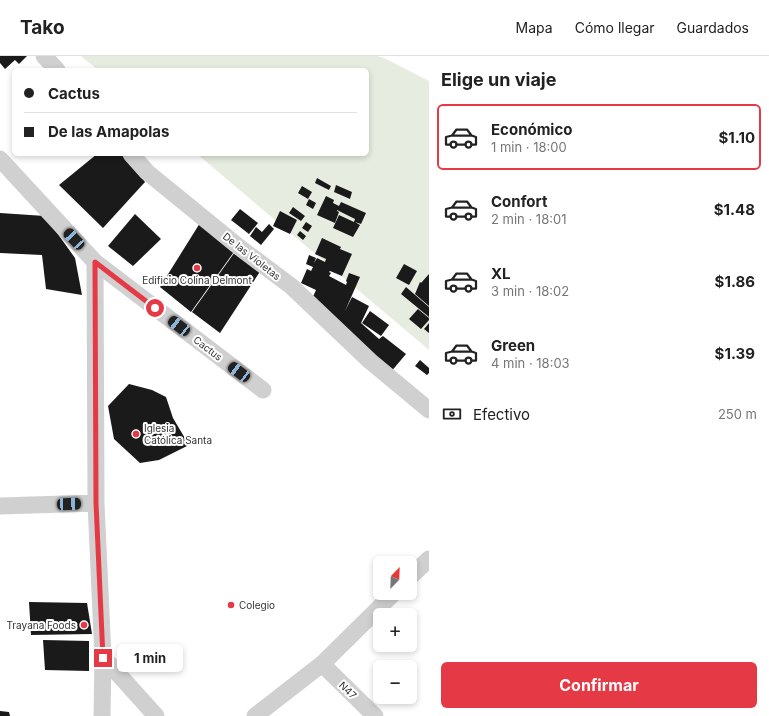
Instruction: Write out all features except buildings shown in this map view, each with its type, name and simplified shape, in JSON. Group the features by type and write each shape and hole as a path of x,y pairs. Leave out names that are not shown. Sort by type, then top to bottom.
{"street":[{"path":"44,56 55,68"},
{"name":"De las Violetas","path":"133,156 147,172 239,247 291,286 370,361 429,410"},
{"name":"Cactus","path":"0,159 95,262 263,390"},
{"path":"95,262 96,503 103,658 102,716"},
{"path":"0,506 96,503"},
{"path":"417,570 429,559"},
{"path":"255,716 322,664 387,600"},
{"path":"103,658 156,716"},
{"name":"N47","path":"322,664 375,716"}],"shaded area":[{"path":"81,56 377,56 384,58 429,81 429,350 199,156 369,156 369,68 96,68"}],"place":[{"name":"Edificio Colina Delmont","path":"197,268"},
{"name":"Iglesia Católica Santa","path":"136,434"},
{"name":"Colegio","path":"231,605"},
{"name":"Trayana Foods","path":"84,625"}],"route":[{"path":"103,658 96,503 95,262 155,308"}]}
